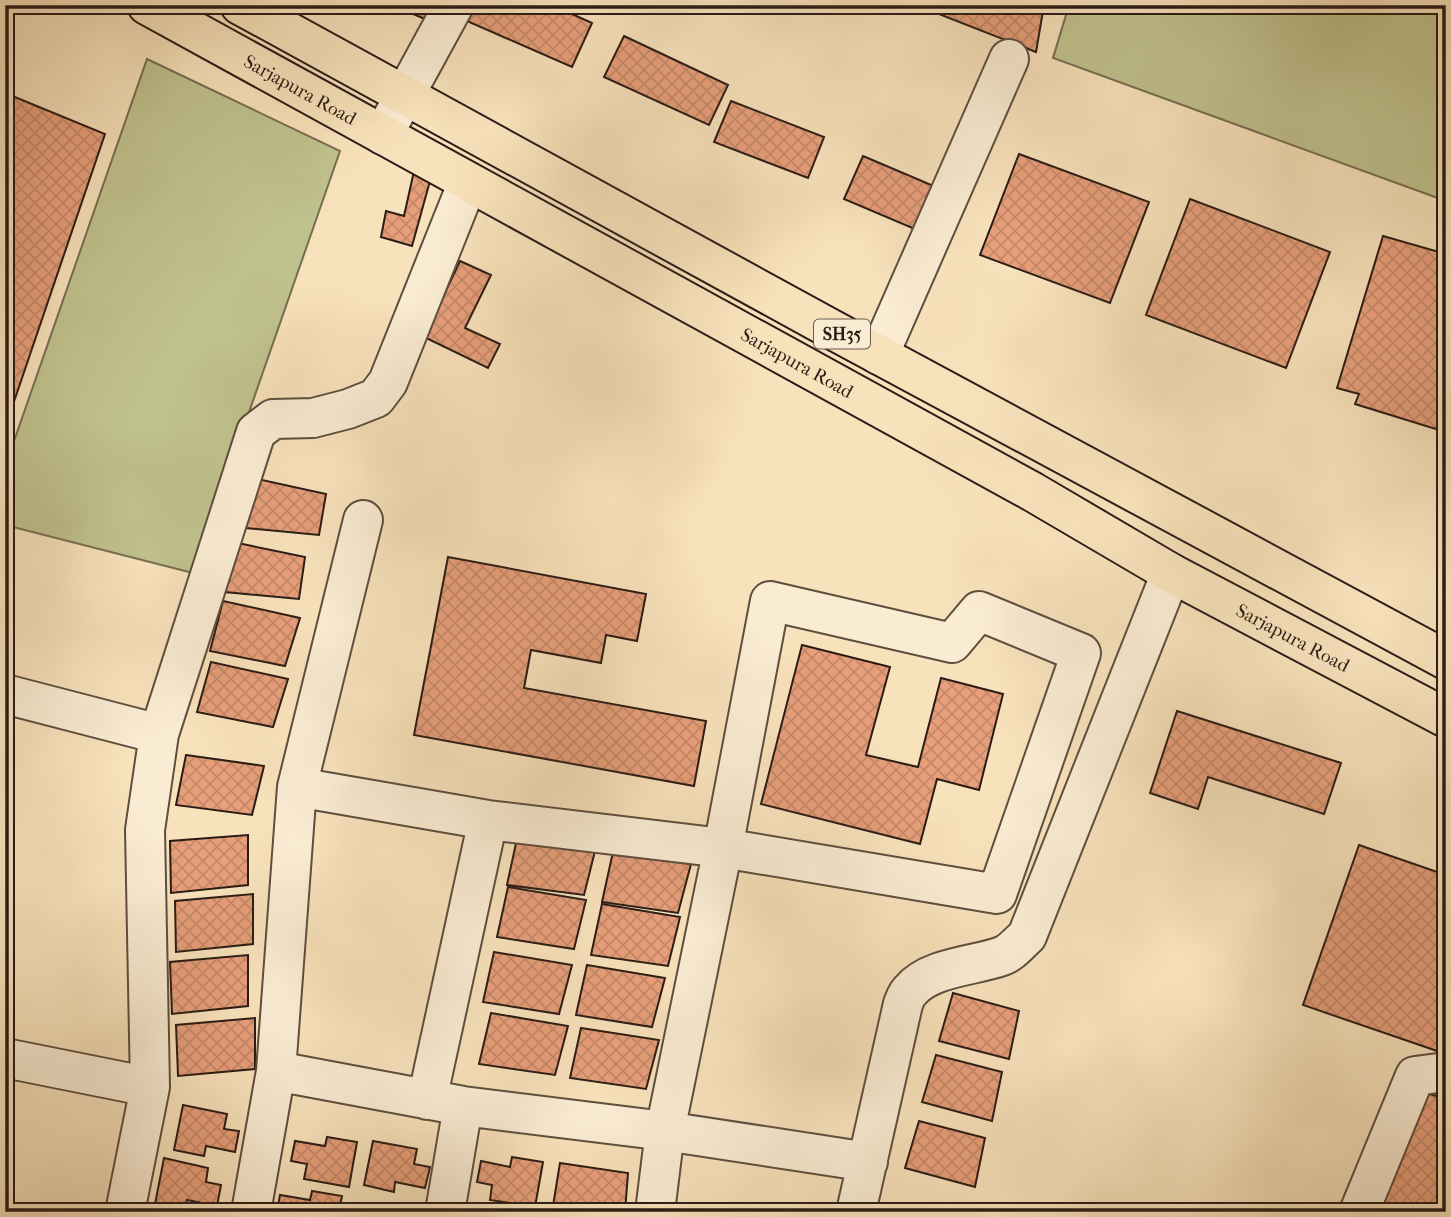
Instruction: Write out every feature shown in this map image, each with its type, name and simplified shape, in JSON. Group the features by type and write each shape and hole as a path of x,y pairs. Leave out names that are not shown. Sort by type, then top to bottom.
{"main road":[{"name":"Sarjapura Road","path":"147,5 1033,492 1171,573 1446,719"},
{"name":"SH35","path":"240,5 879,355 1446,660"}],"street":[{"path":"383,135 454,5"},
{"path":"879,355 1009,59"},
{"path":"125,1212 150,1087 145,830 159,734 256,432 273,419 313,418 376,398 388,382 468,182"},
{"path":"251,1212 276,1071 297,787 363,520"},
{"path":"856,1212 903,1004 910,990 921,981 944,971 1005,955 1027,936 1171,573"},
{"path":"297,787 488,820 723,848 997,894 1081,653 979,611 951,643 770,601 723,848 665,1131 655,1212"},
{"path":"5,694 159,734"},
{"path":"445,1212 445,1103 488,820"},
{"path":"5,1058 150,1087"},
{"path":"276,1071 445,1103 665,1131 868,1162"},
{"path":"1359,1212 1415,1076 1446,1072"}],"green space":[{"path":"1069,5 1446,5 1446,201 1053,58"},
{"path":"147,59 340,151 193,573 5,525 5,467"}],"building":[{"path":"392,5 442,5 434,23"},
{"path":"474,5 552,5 592,23 572,67 467,21"},
{"path":"916,5 1044,5 1036,52"},
{"path":"624,36 728,85 709,125 604,77"},
{"path":"5,93 105,134 5,428"},
{"path":"731,101 824,137 808,178 714,142"},
{"path":"1019,154 1149,202 1110,303 980,255"},
{"path":"863,156 936,187 917,230 844,199"},
{"path":"414,171 430,181 412,246 381,237 386,211 404,216"},
{"path":"1190,199 1330,252 1286,368 1146,315"},
{"path":"1383,236 1446,254 1446,409 1439,430 1355,404 1359,394 1337,388"},
{"path":"460,261 491,275 465,328 500,344 488,368 424,337"},
{"path":"248,477 326,494 319,535 246,528"},
{"path":"228,541 305,557 299,599 225,592"},
{"path":"448,557 646,594 637,641 606,635 601,663 531,650 524,688 706,721 694,786 414,735"},
{"path":"223,601 300,618 285,666 210,651"},
{"path":"802,645 890,667 866,755 918,767 941,678 1003,694 979,790 937,779 920,844 761,804"},
{"path":"211,662 288,679 273,727 197,712"},
{"path":"1177,711 1341,763 1324,814 1208,777 1198,809 1150,793"},
{"path":"186,755 264,766 252,815 176,805"},
{"path":"518,834 596,847 584,895 507,885"},
{"path":"248,835 248,885 171,893 170,841"},
{"path":"1359,845 1446,875 1446,1054 1303,1005"},
{"path":"613,852 691,864 678,913 602,902"},
{"path":"508,887 586,900 574,949 497,937"},
{"path":"253,894 253,944 176,952 175,901"},
{"path":"602,904 680,917 668,966 591,955"},
{"path":"494,952 572,965 559,1014 483,1002"},
{"path":"248,955 248,1006 172,1014 170,962"},
{"path":"587,965 665,978 652,1027 576,1015"},
{"path":"953,993 1019,1011 1009,1059 939,1041"},
{"path":"491,1013 568,1026 555,1075 479,1064"},
{"path":"255,1018 255,1069 178,1076 176,1025"},
{"path":"581,1028 659,1040 646,1089 570,1078"},
{"path":"936,1055 1002,1072 992,1121 922,1102"},
{"path":"1420,1091 1446,1099 1446,1212 1381,1212"},
{"path":"183,1105 227,1114 224,1129 239,1131 235,1152 206,1146 204,1156 174,1150"},
{"path":"919,1121 985,1138 975,1187 905,1168"},
{"path":"327,1137 357,1142 349,1187 304,1179 307,1164 291,1161 295,1141 325,1146"},
{"path":"373,1141 417,1149 414,1164 430,1167 425,1188 395,1182 394,1192 364,1185"},
{"path":"512,1157 543,1162 535,1207 490,1200 492,1185 477,1182 481,1161 510,1167"},
{"path":"164,1158 208,1168 206,1182 221,1185 217,1206 187,1200 185,1210 155,1204"},
{"path":"560,1163 628,1173 625,1212 552,1212"},
{"path":"312,1191 342,1196 339,1212 277,1212 280,1195 310,1200"},
{"path":"358,1204 399,1212 356,1212"},
{"path":"896,1204 924,1212 894,1212"}]}
